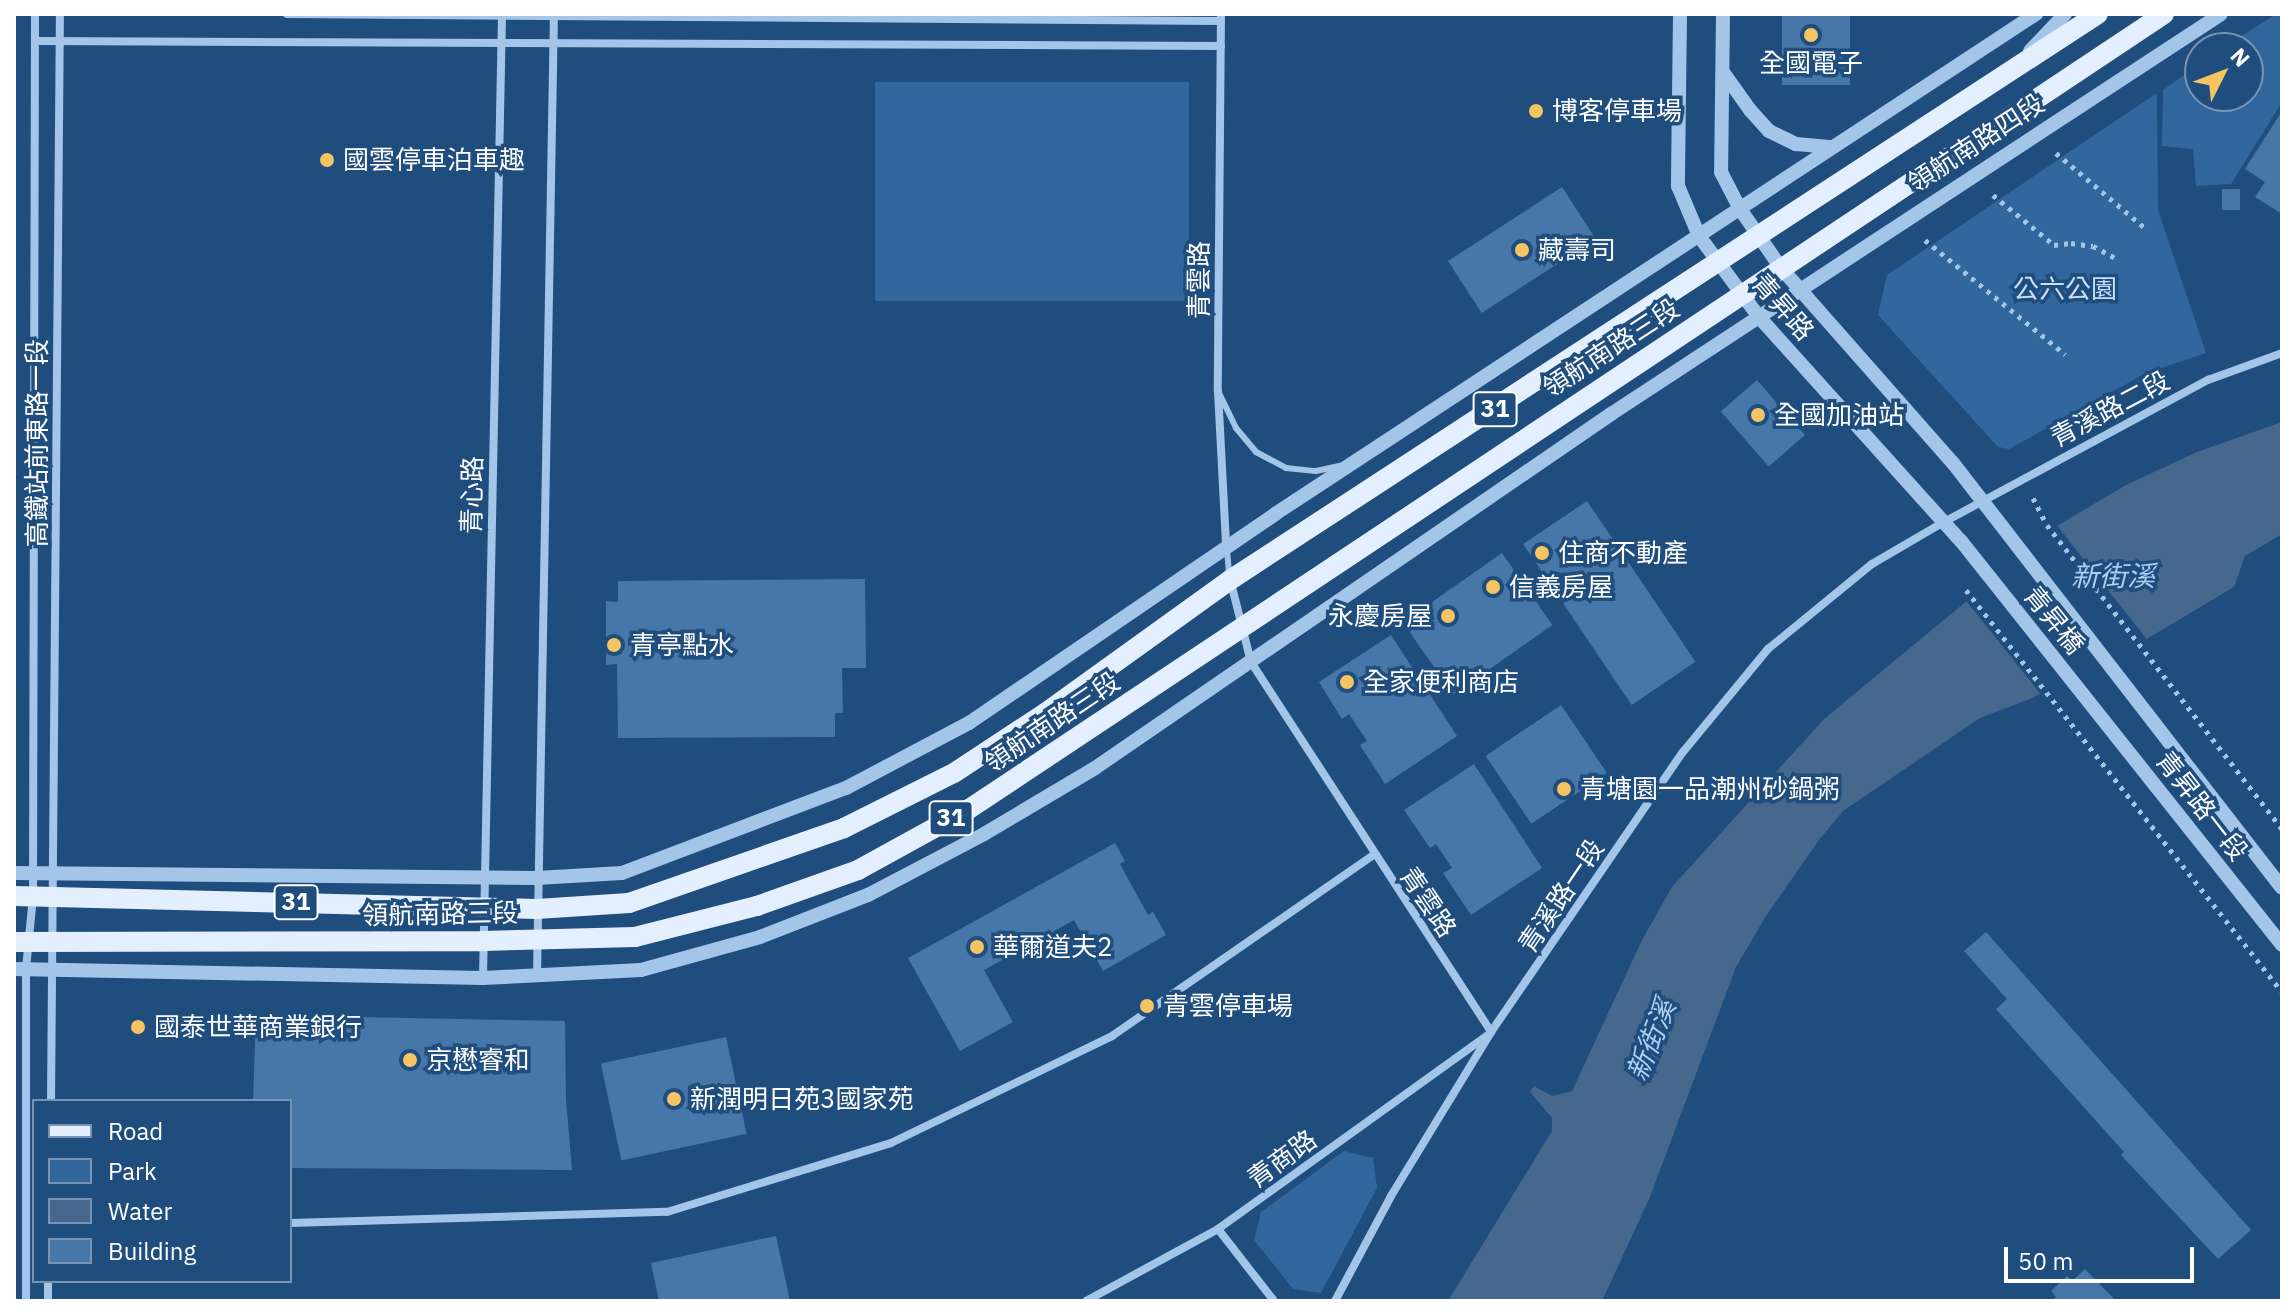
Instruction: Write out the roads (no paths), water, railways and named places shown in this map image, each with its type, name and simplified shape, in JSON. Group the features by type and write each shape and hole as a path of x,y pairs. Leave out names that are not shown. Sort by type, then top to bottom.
{"main road":[{"name":"領航南路四段","path":"1760,238 2098,14"},
{"name":"領航南路四段","path":"1781,268 2164,14"},
{"name":"領航南路三段","path":"23,896 537,909 629,903 844,828 954,773 1045,713 1230,580 1760,238"},
{"name":"領航南路三段","path":"21,942 483,941 635,937 757,906 858,870 969,809 1781,268"}],"street":[{"name":"高鐵站前東路一段","path":"26,1301 20,969 23,896 32,873 35,14"},
{"name":"高鐵站前東路一段","path":"51,1099 60,14"},
{"path":"287,14 1221,18"},
{"name":"青昇路","path":"1680,14 1678,186 1699,236 1759,317 1944,522 1986,574"},
{"name":"青昇路","path":"1723,14 1721,172 1740,209 1781,268 1953,463 2018,549"},
{"name":"31","path":"1740,209 2036,14"},
{"path":"2010,72 2065,14"},
{"name":"領航南路四段","path":"1759,317 2221,14"},
{"name":"青心路","path":"483,978 502,15"},
{"path":"537,976 554,15"},
{"name":"青雲路","path":"1221,18 1218,391 1226,546"},
{"path":"35,41 1221,46"},
{"path":"1723,72 1769,131 1796,144 1833,147"},
{"name":"領航南路三段","path":"14,873 484,875 537,878 622,873 846,788 969,723 1226,546 1740,209"},
{"name":"31","path":"20,969 483,978 537,976 641,970 760,937 868,895 984,834 1095,768 1611,414 1759,317"},
{"name":"青溪路二段","path":"1962,512 2208,380 2282,353"},
{"name":"青溪路一段","path":"1335,1301 1391,1196 1491,1032 1683,752 1768,649 1872,564 1962,512"},
{"name":"青昇橋","path":"2018,549 2116,672"},
{"name":"青昇橋","path":"1986,574 2085,696"},
{"name":"青雲路","path":"1230,580 1251,662 1373,855 1491,1032"},
{"name":"青昇路一段","path":"2116,672 2282,888"},
{"name":"青昇路一段","path":"2085,696 2282,945"},
{"path":"292,1223 667,1212 891,1143 1112,1036 1373,855"},
{"name":"青商路","path":"1086,1301 1218,1229 1491,1032"},
{"path":"1218,1229 1274,1301"}],"lane":[{"path":"1218,391 1236,428 1256,452 1286,468 1316,471 1352,463"},
{"path":"1226,546 1230,580"}],"water":[{"name":"新街溪","path":"2282,422 2282,534 2245,556 2234,587 2150,637 2030,699 1980,718 1843,811 1819,840 1766,916 1736,967 1650,1197 1602,1301 1448,1301 1552,1131 1552,1118 1530,1092 1534,1086 1552,1096 1572,1091 1642,940 1672,887 1824,719 2060,524 2126,485 2197,452"}],"place":[{"name":"全國電子","path":"1811,35"},
{"name":"博客停車場","path":"1536,111"},
{"name":"國雲停車泊車趣","path":"327,160"},
{"name":"藏壽司","path":"1522,250"},
{"name":"全國加油站","path":"1758,415"},
{"name":"住商不動產","path":"1542,553"},
{"name":"信義房屋","path":"1493,587"},
{"name":"永慶房屋","path":"1448,616"},
{"name":"青亭點水","path":"614,645"},
{"name":"全家便利商店","path":"1347,682"},
{"name":"青塘園一品潮州砂鍋粥","path":"1564,789"},
{"name":"華爾道夫2","path":"977,947"},
{"name":"青雲停車場","path":"1147,1006"},
{"name":"國泰世華商業銀行","path":"138,1027"},
{"name":"京懋睿和","path":"410,1060"},
{"name":"新潤明日苑3國家苑","path":"674,1099"}],"park label":[{"name":"公六公園","path":"2065,289"}]}
